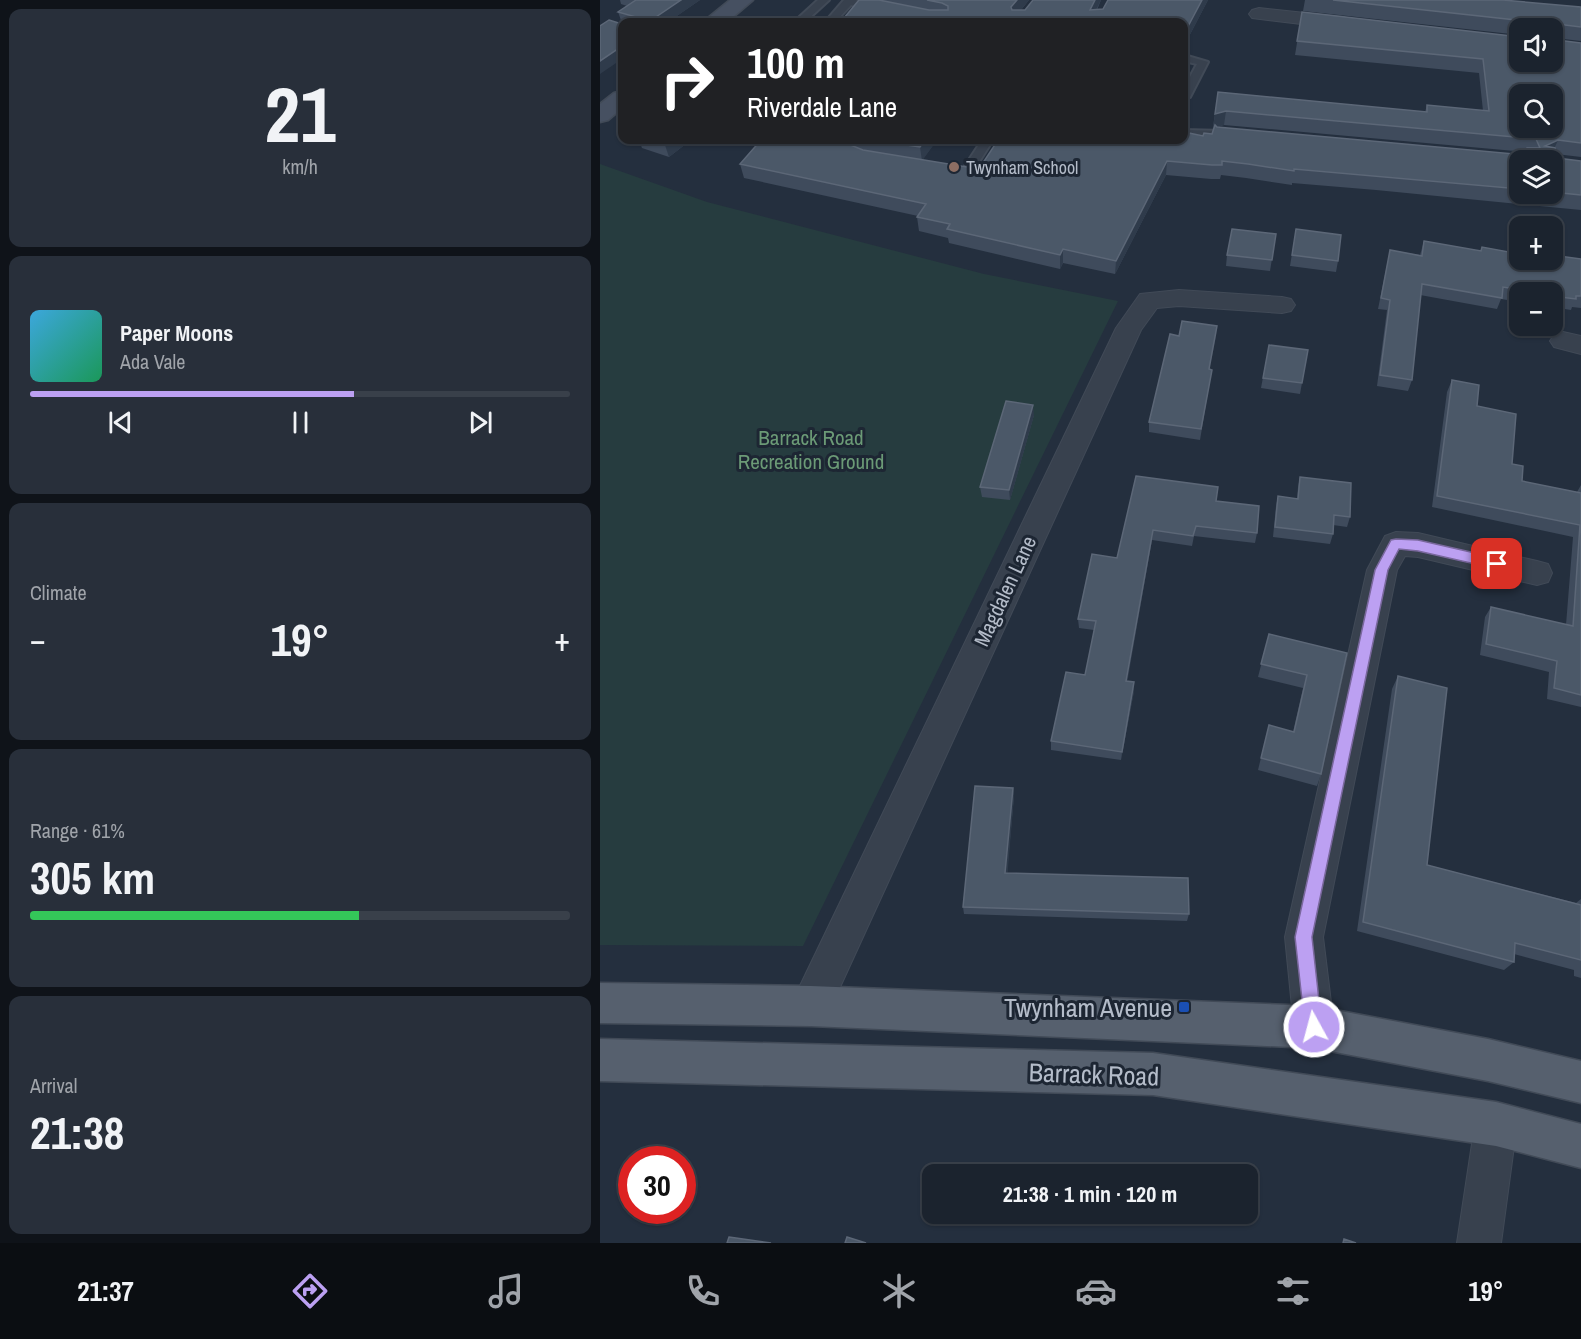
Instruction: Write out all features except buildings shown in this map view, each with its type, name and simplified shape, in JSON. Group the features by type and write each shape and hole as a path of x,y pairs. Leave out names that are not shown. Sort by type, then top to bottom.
{"main road":[{"path":"600,1003 811,1006 1314,1027 1488,1060 1581,1082"},
{"name":"Barrack Road","path":"600,1060 1153,1074 1496,1124 1581,1146"}],"street":[{"path":"720,18 743,0"},
{"path":"1259,14 1365,26"},
{"path":"600,115 618,101"},
{"path":"1224,134 1248,136"},
{"name":"Magdalen Lane","path":"811,1006 1128,328 1149,300 1179,298 1282,305"},
{"path":"1314,1027 1304,937 1382,570 1396,544 1418,546 1537,573"},
{"path":"1479,1243 1496,1124"}],"lane":[{"path":"804,18 824,0"},
{"path":"835,18 850,1 893,11"},
{"path":"1188,59 1203,62 1188,90"},
{"path":"1188,133 1224,134"},
{"path":"932,168 966,173 984,144"}],"green space":[{"name":"Barrack Road Recreation Ground","path":"600,164 707,202 984,274 1118,301 803,946 600,945"}],"place":[{"name":"Twynham School","path":"954,167"},
{"name":"Twynham Avenue","path":"1184,1007"}],"route":[{"path":"1314,1027 1304,937 1382,570 1396,544 1418,546 1497,564"}]}
